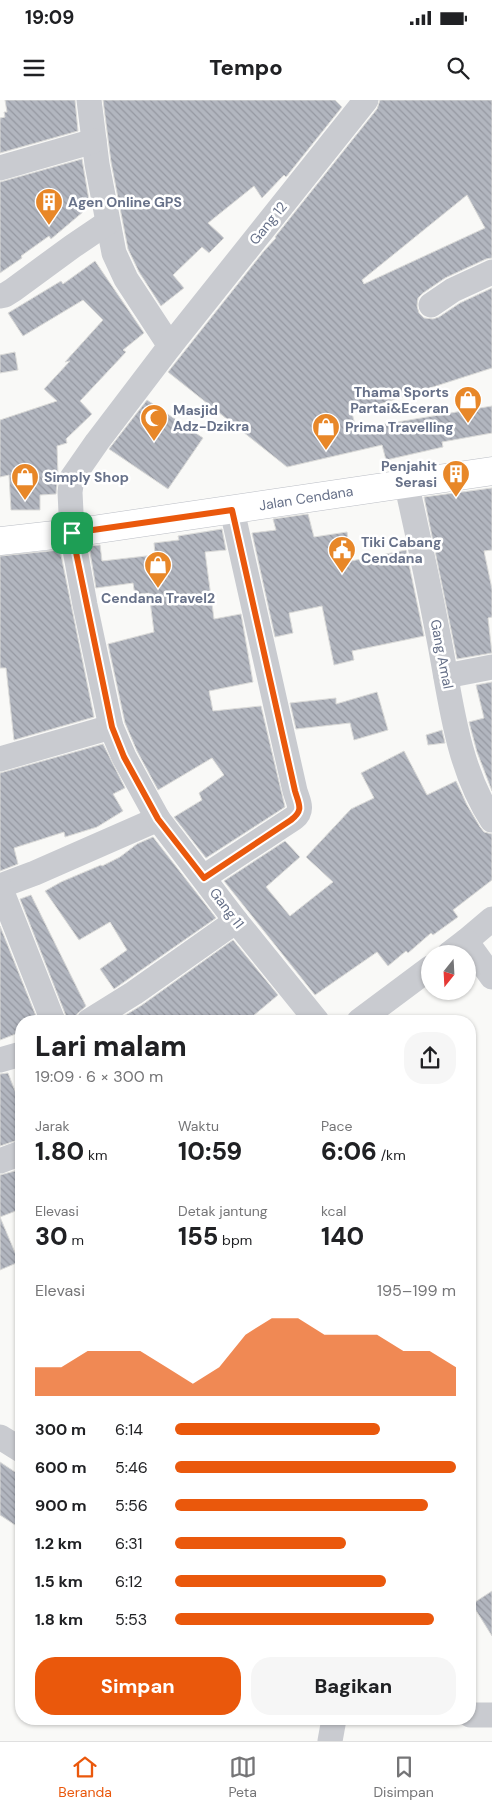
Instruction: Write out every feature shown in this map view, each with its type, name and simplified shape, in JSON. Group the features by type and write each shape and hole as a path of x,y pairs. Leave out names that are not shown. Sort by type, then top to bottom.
{"street":[{"path":"89,100 107,224 114,253 126,279 170,346"},
{"name":"Gang 12","path":"72,533 70,492 72,478 170,346 366,100"},
{"path":"0,168 94,141"},
{"path":"2,296 107,224"},
{"path":"431,305 453,290 492,272"},
{"name":"Jalan Cendana","path":"0,541 72,533 406,482 492,471"},
{"name":"Gang Amal","path":"406,482 430,589 462,756 482,805 492,820"},
{"path":"204,878 297,815 300,808 232,510"},
{"name":"Gang 11","path":"72,533 112,727 124,757 158,819 236,922 312,1015"},
{"path":"446,676 492,668"},
{"path":"0,760 112,727"},
{"path":"51,1015 0,887 158,819"},
{"path":"460,945 492,919"},
{"path":"99,1015 134,993 236,922"},
{"path":"476,963 492,977"},
{"path":"367,1015 421,975"},
{"path":"0,1060 15,1056"},
{"path":"0,1161 15,1155"},
{"path":"0,1437 15,1446"},
{"path":"476,1715 492,1715"},
{"path":"330,1741 333,1725"}],"building":[{"path":"5,100 75,100 78,131 0,153 0,118 5,117 4,112 7,112"},
{"path":"103,100 335,100 342,107 286,177 284,175 262,198 254,186 208,223 224,238 209,253 202,247 173,275 184,288 161,306 139,272 128,249 111,162"},
{"path":"380,100 492,100 492,258 445,278 418,298 417,306 419,313 424,318 433,319 460,303 492,288 492,368 352,413 356,429 492,406 492,433 442,442 443,447 386,460 382,445 287,467 168,372 377,109","holes":["467,195 485,228 364,284 362,280"]},
{"path":"82,159 90,206 51,239 49,236 0,273 0,182"},
{"path":"95,261 144,333 123,350 126,352 80,401 92,414 66,439 67,443 57,446 58,474 56,494 40,495 40,510 11,510 9,475 0,477 0,420 57,401 44,389 70,361 65,362 103,320 83,300 23,336 8,313 61,281 63,284"},
{"path":"15,352 18,370 0,373 0,355"},
{"name":"Masjid Adz-Dzikra","path":"147,400 203,438 168,489 109,449"},
{"path":"492,488 492,550 484,551 492,589 492,617 488,618 492,653 457,659 424,497"},
{"path":"308,514 314,537 347,532 351,561 406,550 424,636 352,651 354,660 334,665 322,606 289,613 293,633 275,637 252,533 276,530 273,519"},
{"path":"222,529 226,550 205,552 214,619 241,614 253,682 209,691 213,711 261,706 285,807 206,858 174,817 202,800 199,793 224,775 212,758 158,790 137,751 125,723 108,644 154,632 149,593 135,595 133,583 96,588 89,546 100,545 102,561 155,555 154,543 179,540 178,536"},
{"path":"60,550 94,717 14,740 6,668 0,668 0,556"},
{"path":"492,682 492,791 477,752 469,722 484,718 476,685"},
{"path":"377,692 388,730 354,740 350,723 296,729 290,703 336,698 336,704"},
{"path":"442,730 445,743 428,745 426,735"},
{"path":"103,744 125,788 113,794 123,811 97,827 65,837 64,832 14,848 18,864 0,871 0,773"},
{"path":"404,751 427,795 456,781 480,827 484,832 492,834 492,880 453,910 458,917 433,935 431,933 408,953 406,951 388,966 377,952 315,995 224,881 285,841 300,857 266,887 290,916 333,882 306,857 351,809 374,798 361,773"},
{"path":"153,837 216,918 114,989 100,969 127,950 110,922 79,940 45,891 61,882 120,857 137,844"},
{"path":"31,895 86,1006 77,1015 66,1015 20,899"},
{"path":"0,926 36,1015 15,1015 15,1034 0,1040"},
{"path":"233,940 278,995 254,1015 126,1015"},
{"path":"8,1073 15,1091 15,1141 0,1146 0,1074"},
{"path":"15,1171 15,1211 0,1217 0,1175"},
{"path":"0,1217 15,1253 15,1264 0,1270"},
{"path":"0,1462 15,1472 15,1525 0,1515"},
{"path":"492,1591 492,1636 476,1610 476,1601"}],"place":[{"name":"Agen Online GPS","path":"49,226"},
{"name":"Thama Sports Partai&Eceran","path":"468,424"},
{"name":"Masjid Adz-Dzikra","path":"154,442"},
{"name":"Prima Travelling","path":"326,451"},
{"name":"Penjahit Serasi","path":"456,498"},
{"name":"Simply Shop","path":"25,501"},
{"name":"Tiki Cabang Cendana","path":"342,574"},
{"name":"Cendana Travel2","path":"158,589"}],"route":[{"path":"232,510 300,808 297,815 291,820 204,878 158,819 124,757 112,727 85,605 72,533 232,510"}]}
